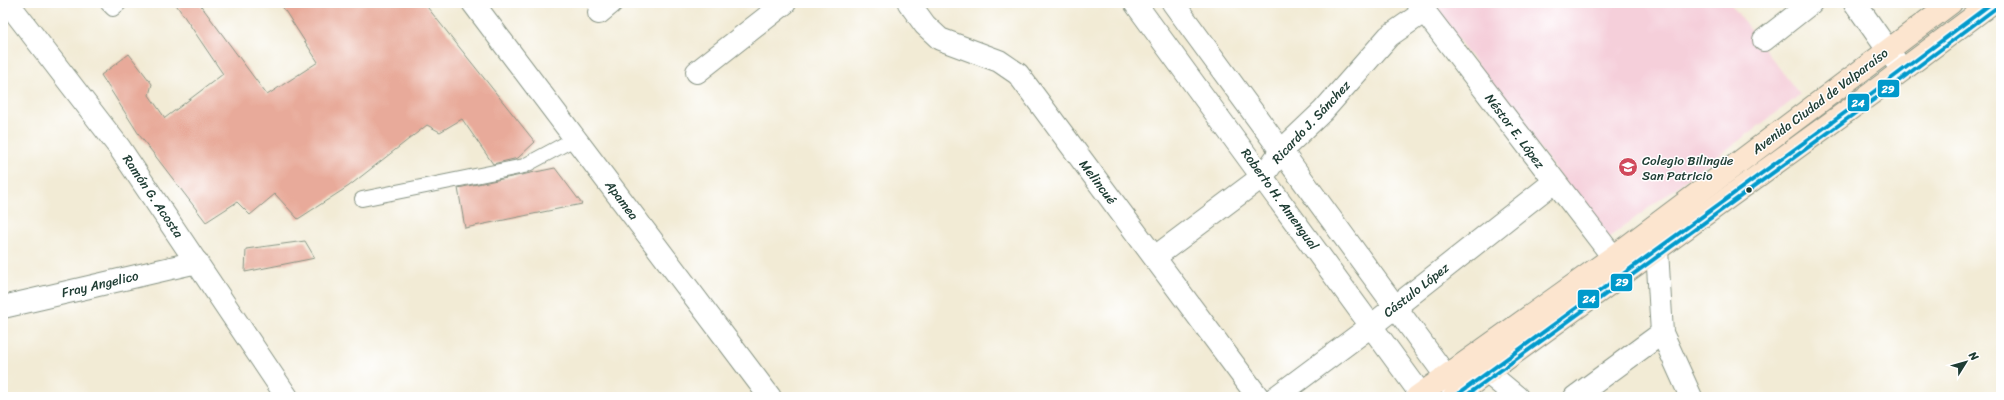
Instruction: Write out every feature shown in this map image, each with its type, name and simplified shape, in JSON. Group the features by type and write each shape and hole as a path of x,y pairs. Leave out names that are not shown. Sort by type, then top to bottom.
{"main road":[{"name":"Avenida Ciudad de Valparaíso","path":"1420,396 1613,257 1951,3"},
{"name":"Avenida Ciudad de Valparaíso","path":"1456,397 1992,3"}],"street":[{"name":"Ramón G. Acosta","path":"8,3 119,147 287,397"},
{"name":"Apamea","path":"473,3 770,397"},
{"path":"697,72 785,3"},
{"name":"Melincué","path":"908,3 925,25 940,39 999,61 1018,74 1258,397"},
{"name":"Roberto H. Amengual","path":"1135,3 1263,176 1420,396"},
{"path":"1173,3 1446,376 1456,397"},
{"path":"1764,40 1811,3"},
{"path":"1855,3 1902,70"},
{"name":"Ricardo J. Sánchez","path":"1155,257 1263,176 1281,151 1323,111 1389,36 1422,7"},
{"name":"Néstor E. López","path":"1422,7 1554,182 1613,257"},
{"name":"Cástulo López","path":"1276,397 1371,326 1554,182"},
{"path":"1657,250 1662,333 1691,397"},
{"name":"Fray Angelico","path":"3,306 197,262"},
{"path":"1575,397 1662,333"},
{"path":"1488,373 1517,397"}],"lane":[{"path":"108,3 113,9 120,3"},
{"path":"362,199 524,166 576,138"}],"shaded area":[{"name":"Colegio Bilingüe San Patricio","path":"1431,3 1730,3 1800,95 1607,239"}],"building":[{"path":"175,3 199,3 267,95 318,62 280,3 424,3 535,142 518,158 493,164 462,119 440,132 427,125 349,186 298,219 275,194 250,215 237,202 206,222 140,136 101,75 129,54 152,84 149,95 165,118 223,74"},
{"path":"555,168 582,204 465,228 458,188"},
{"path":"305,241 315,258 245,272 246,249"}],"transit line":[{"name":"24","path":"1454,397 1872,93 1992,3"},
{"name":"29","path":"1464,397 1876,98 1996,8"}],"place":[{"name":"Colegio Bilingüe San Patricio","path":"1628,167"}]}
